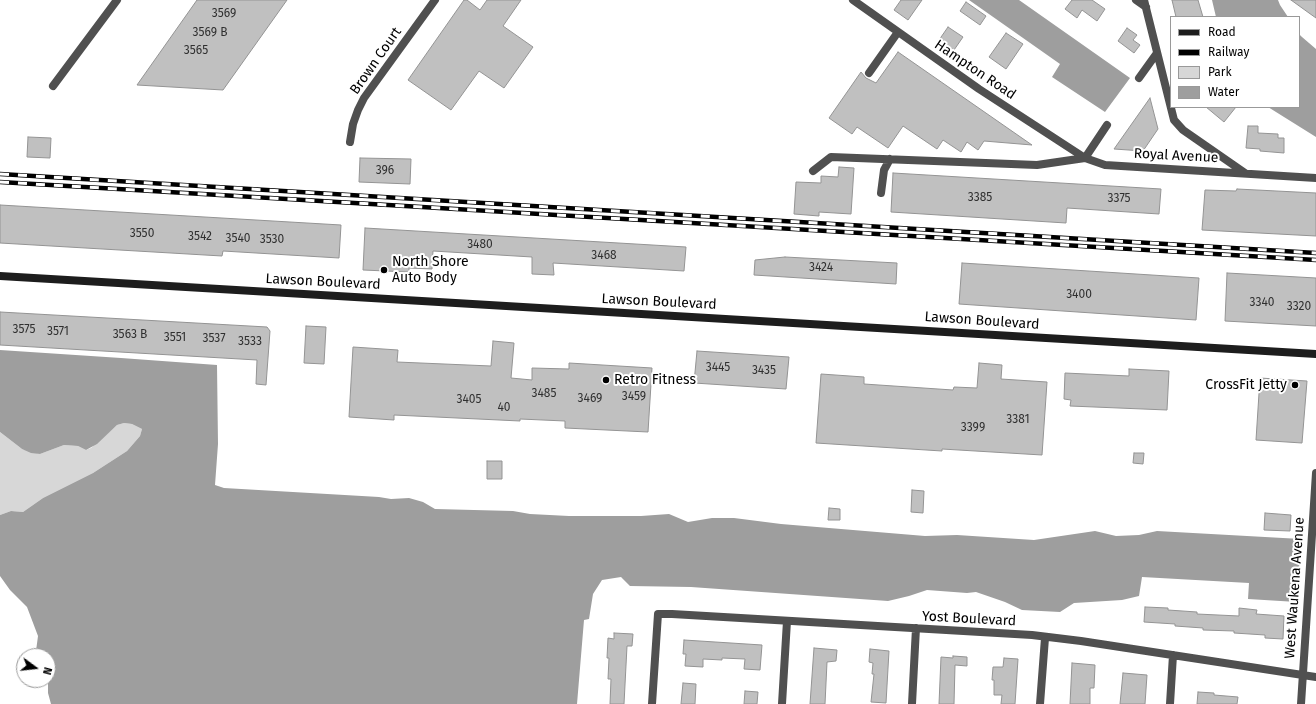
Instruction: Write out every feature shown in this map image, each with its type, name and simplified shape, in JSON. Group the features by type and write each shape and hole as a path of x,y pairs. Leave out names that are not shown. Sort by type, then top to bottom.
{"main road":[{"name":"Lawson Boulevard","path":"0,276 1316,354"}],"street":[{"path":"53,86 117,0"},
{"name":"Brown Court","path":"350,142 353,124 364,98 434,0"},
{"name":"Hampton Road","path":"853,0 978,89 1085,158"},
{"path":"1136,0 1145,4 1170,104"},
{"path":"869,73 898,32"},
{"path":"1139,78 1157,53"},
{"path":"1171,108 1174,120 1183,130 1245,174"},
{"path":"1085,158 1107,125"},
{"name":"Royal Avenue","path":"813,171 832,157 1037,165 1085,158 1105,165 1316,178"},
{"path":"881,193 884,170 890,159"},
{"name":"West Waukena Avenue","path":"1301,704 1316,473"},
{"name":"Yost Boulevard","path":"652,704 658,614 1032,635 1044,638 1081,641 1316,677"},
{"path":"782,704 787,621"},
{"path":"912,704 916,628"},
{"path":"1040,704 1044,638"},
{"path":"1170,704 1173,655"}],"green space":[{"path":"124,423 132,424 142,429 140,436 127,451 93,473 43,498 23,512 11,511 0,515 0,432 22,449 40,454 64,445 78,446 86,450 91,448 117,425"}],"water":[{"path":"969,0 1019,0 1130,78 1105,112 1052,77 1060,64"},
{"path":"1212,0 1278,0 1287,16 1216,16"},
{"path":"1300,35 1316,49 1316,137 1270,108 1300,108"},
{"path":"0,350 217,365 218,444 215,485 224,488 379,497 391,499 409,498 423,502 435,509 513,511 530,514 569,516 641,516 669,514 688,522 712,518 734,518 781,524 925,536 957,535 1034,540 1095,531 1116,536 1139,535 1157,531 1301,539 1297,602 1248,599 1249,583 1142,577 1139,596 1122,600 1074,603 1060,612 1022,610 1005,602 976,592 967,593 927,590 888,601 691,587 630,586 621,577 602,580 593,594 589,619 584,620 577,704 51,704 48,688 56,688 56,648 36,648 38,636 27,607 10,590 0,576 0,515 11,511 23,512 43,498 93,473 127,451 140,436 142,429 132,424 124,423 117,425 97,444 86,450 78,446 64,445 40,454 31,453 22,449 0,432"}],"building":[{"path":"197,0 287,0 223,90 137,85"},
{"path":"464,0 467,0 480,10 487,0 521,0 503,26 533,47 504,88 479,71 451,110 408,80"},
{"path":"901,0 922,0 908,20 894,10"},
{"path":"1072,0 1092,0 1105,9 1097,21 1082,10 1077,18 1065,9"},
{"path":"1172,0 1198,0 1203,16 1176,16"},
{"path":"1291,0 1316,0 1316,18 1309,13"},
{"path":"966,2 986,16 980,25 960,11"},
{"path":"948,27 963,37 954,50 939,40"},
{"path":"1127,28 1137,35 1133,40 1140,45 1134,53 1118,41"},
{"path":"1006,33 1023,44 1006,69 989,57"},
{"path":"898,52 1032,145 984,141 978,150 967,142 961,152 943,140 937,149 903,126 888,148 857,127 852,134 829,118 861,72 866,78 876,83"},
{"path":"1150,98 1158,129 1143,151 1114,149"},
{"path":"1207,108 1235,108 1224,122"},
{"path":"1248,126 1258,126 1258,133 1278,134 1278,138 1284,138 1284,153 1246,148"},
{"path":"28,137 51,138 50,158 27,157"},
{"path":"360,158 411,159 410,184 359,182"},
{"path":"839,167 854,168 851,214 819,212 819,216 794,214 796,182 821,183 821,176 838,177"},
{"path":"893,173 1161,189 1159,214 1067,208 1066,223 891,212"},
{"path":"1237,189 1316,193 1316,236 1202,230 1205,190 1236,191"},
{"path":"0,205 341,225 339,258 223,251 222,256 0,243"},
{"path":"365,228 686,247 684,271 553,263 554,275 532,274 532,257 433,251 432,269 409,268 409,272 363,270"},
{"path":"785,257 897,263 896,284 754,275 755,260"},
{"path":"962,263 1199,278 1196,320 959,304"},
{"path":"1227,273 1316,278 1316,326 1225,321"},
{"path":"0,312 267,327 270,331 266,385 256,384 257,360 0,345"},
{"path":"306,326 326,327 324,364 304,363"},
{"path":"493,341 514,343 511,378 532,380 532,368 569,369 569,363 652,368 648,432 565,428 565,421 520,419 520,421 394,415 394,420 349,417 353,347 398,350 397,362 491,366"},
{"path":"697,351 789,357 786,389 694,383"},
{"path":"979,363 1002,365 1001,379 1047,382 1042,455 942,449 942,451 816,443 821,374 864,377 864,384 953,390 954,387 977,388"},
{"path":"1129,369 1169,371 1167,410 1070,406 1071,400 1064,399 1065,373 1129,376"},
{"path":"1260,378 1307,381 1302,443 1256,440"},
{"path":"1134,453 1144,453 1143,464 1133,463"},
{"path":"487,461 502,461 502,479 487,479"},
{"path":"912,490 924,491 923,513 911,512"},
{"path":"829,508 840,509 840,520 828,520"},
{"path":"1265,513 1291,515 1290,531 1264,530"},
{"path":"1145,607 1168,608 1168,610 1197,612 1197,614 1239,616 1239,608 1257,610 1256,614 1284,616 1283,639 1265,638 1265,635 1234,633 1234,631 1203,630 1203,628 1175,626 1175,624 1144,622"},
{"path":"614,633 633,634 632,646 627,646 624,704 610,704 611,679 608,679 608,638 614,639"},
{"path":"684,640 762,645 760,670 744,669 745,659 703,659 703,667 685,666 686,654 683,654"},
{"path":"814,648 837,650 836,661 827,662 825,704 810,704"},
{"path":"870,649 889,651 886,703 871,702 874,674 872,674 873,663 869,662"},
{"path":"953,656 967,657 967,666 955,665 954,704 939,704 941,657 953,658"},
{"path":"1004,658 1018,659 1015,704 1001,704 1002,695 994,695 994,680 992,680 993,667 1003,667"},
{"path":"1072,663 1095,665 1094,688 1090,688 1090,704 1070,704"},
{"path":"1123,673 1147,675 1145,704 1120,704"},
{"path":"683,683 696,684 695,704 681,704"},
{"path":"745,691 758,692 757,704 744,704"},
{"path":"1198,692 1238,697 1237,704 1197,704"}],"railway":[{"path":"0,174 1316,253"},
{"path":"0,182 1316,260"}],"place":[{"name":"North Shore Auto Body","path":"384,270"},
{"name":"Retro Fitness","path":"606,380"},
{"name":"CrossFit Jetty","path":"1295,385"}]}
